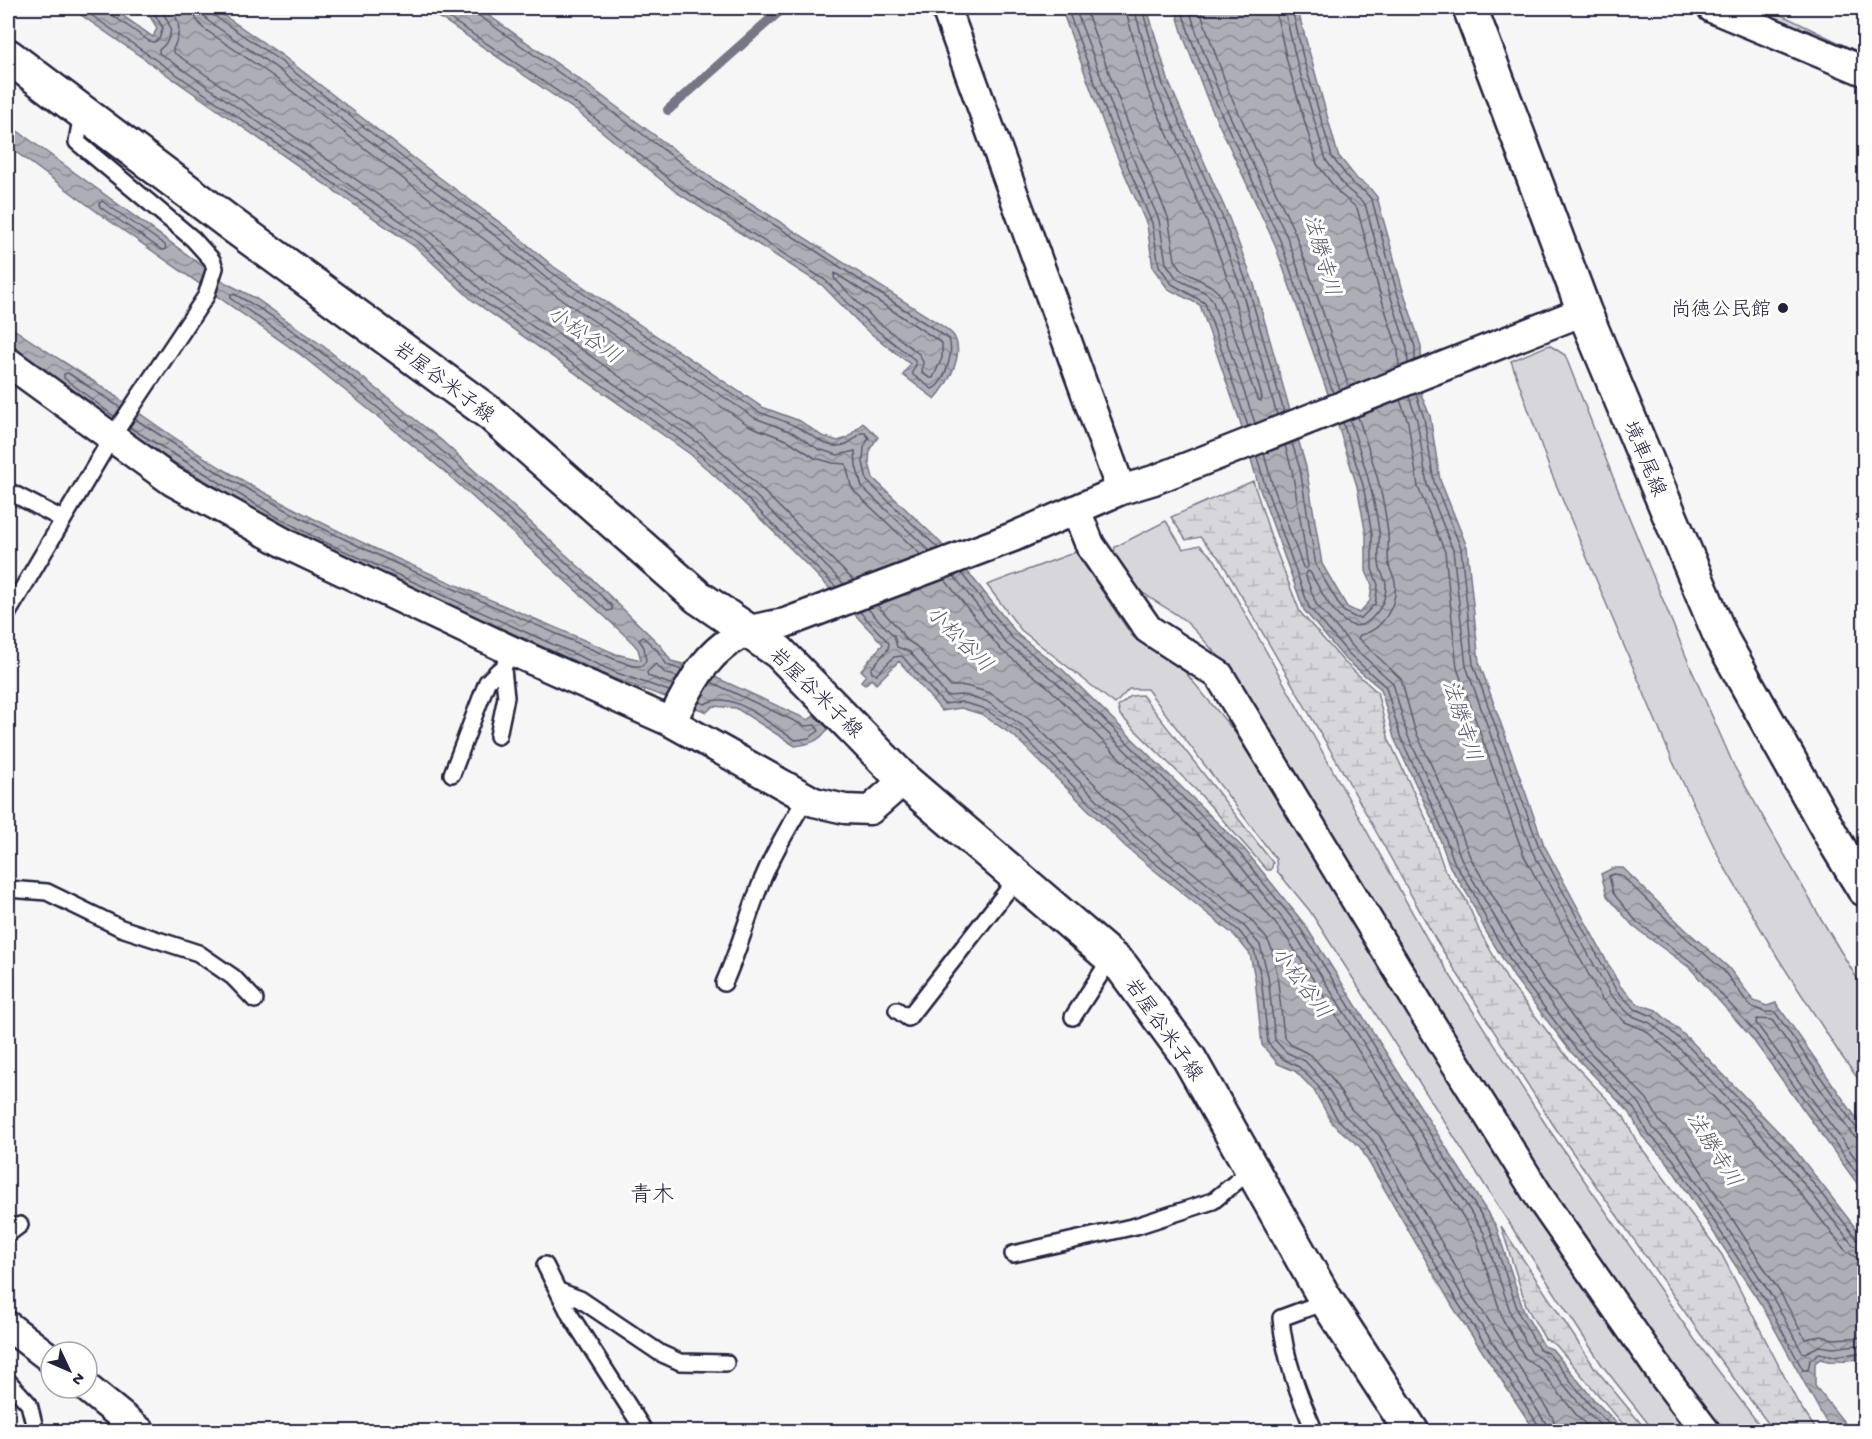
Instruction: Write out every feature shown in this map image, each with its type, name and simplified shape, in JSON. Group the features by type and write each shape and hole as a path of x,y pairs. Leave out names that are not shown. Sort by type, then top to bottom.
{"main road":[{"name":"境車尾線","path":"1470,8 1584,311 1722,640 1864,889"},
{"name":"岩屋谷米子線","path":"8,56 492,415 698,597 779,652 904,780 1122,967 1189,1058 1327,1301 1412,1431"}],"street":[{"path":"929,8 956,37"},
{"path":"946,8 1121,490"},
{"path":"1712,8 1864,70"},
{"path":"675,715 702,665 721,647 749,631 785,622 1013,537 1121,490 1154,480 1584,311"},
{"path":"8,362 115,434 172,481 507,660 675,715 814,802 845,809 870,810 904,780"},
{"path":"1076,510 1090,545 1148,629 1219,675 1426,1016 1542,1201 1662,1374 1706,1431"},
{"path":"8,1326 39,1350"},
{"path":"99,1398 141,1431"}],"lane":[{"path":"8,613 62,519 115,434 206,296 215,268 212,260 193,239 77,142 82,113"},
{"path":"8,491 62,519"},
{"path":"498,736 506,697 507,660"},
{"path":"452,774 487,682 507,660"},
{"path":"724,983 759,887 782,839 806,798"},
{"path":"897,1010 908,1018 1017,877"},
{"path":"8,889 47,892 121,928 198,953 232,977 255,1000"},
{"path":"1072,1017 1111,958"},
{"path":"1013,1254 1136,1226 1213,1201 1252,1169"},
{"path":"545,1265 570,1315 645,1431"},
{"path":"559,1291 580,1299 660,1353 680,1362 726,1364"},
{"path":"1315,1431 1303,1405 1290,1364 1282,1335 1281,1318 1327,1301"},
{"path":"8,1381 29,1404 36,1431"}],"green space":[{"path":"1733,8 1767,8 1852,49 1836,50"},
{"path":"1549,345 1565,355 1690,666 1734,766 1864,990 1864,1087 1778,958 1722,863 1673,762 1550,470 1511,361"},
{"path":"1253,481 1273,543 1300,612 1344,662 1377,692 1389,740 1429,825 1445,871 1465,898 1480,932 1508,981 1568,1058 1624,1117 1637,1142 1722,1255 1798,1403 1817,1431 1774,1431 1701,1335 1554,1126 1436,940 1347,779 1220,559 1200,537 1186,540 1171,517"},
{"path":"1166,521 1183,549 1200,545 1215,560 1430,944 1548,1128 1695,1340 1764,1431 1722,1431 1674,1370 1520,1144 1232,671 1184,620 1139,590 1120,571 1115,559 1115,547"},
{"path":"1076,552 1132,636 1185,672 1234,731 1367,943 1688,1431 1654,1431 1602,1365 1310,911 1277,871 1276,859 1147,689 1129,689 1115,704 1021,630 987,585"},
{"path":"1142,695 1273,863 1271,870 1267,870 1198,792 1120,715 1118,707 1131,696"},
{"path":"1501,1226 1595,1368 1647,1431 1629,1431 1556,1345 1545,1339 1527,1308"}],"water":[{"name":"小松谷川","path":"71,8 112,8 153,37 157,28 142,8 213,8 283,56 510,230 554,267 762,407 800,421 822,436 838,441 847,438 863,423 878,437 870,449 869,463 873,478 968,572 1018,635 1063,670 1245,850 1305,925 1496,1226 1524,1312 1544,1346 1552,1349 1595,1401 1625,1431 1535,1431 1453,1307 1360,1147 1333,1124 1313,1089 1295,1071 1278,1064 1262,1045 1255,978 1250,954 1235,936 1126,847 1015,737 981,714 961,708 942,711 899,661 876,684 871,679 865,685 861,681 866,675 861,670 883,644 765,523 690,454 472,300 418,249"},
{"path":"421,8 478,8 590,87 716,181 941,325 954,336 957,354 953,370 940,393 935,399 903,375 910,364 865,329 822,285 676,192 578,112 445,21"},
{"name":"法勝寺川","path":"1061,8 1147,8 1169,83 1227,213 1254,284 1306,467 1322,564 1347,607 1359,613 1370,601 1372,585 1366,571 1366,535 1357,486 1327,391 1274,242 1208,101 1175,8 1297,8 1338,155 1357,179 1369,187 1377,197 1421,346 1422,397 1430,416 1440,480 1467,547 1479,662 1544,845 1620,986 1638,1004 1656,1010 1692,1042 1791,1145 1864,1239 1864,1364 1858,1359 1832,1362 1820,1359 1815,1363 1815,1386 1851,1431 1831,1431 1762,1306 1668,1163 1642,1136 1630,1113 1571,1052 1514,977 1450,867 1434,823 1394,738 1381,689 1344,658 1304,610 1259,487 1240,421 1200,305 1168,289 1153,268 1147,225 1107,133"},
{"path":"8,124 226,283 255,298 323,346 441,440 590,577 661,646 671,661 691,666 808,720 814,716 829,728 814,741 795,746 736,708 713,706 707,712 615,679 317,546 141,443 26,357 8,348 8,325 188,447 276,499 420,569 616,654 641,660 638,649 632,642 445,472 301,355 104,217 8,146"},
{"path":"1613,868 1623,868 1686,930 1728,967 1754,1001 1767,1006 1776,1003 1864,1129 1864,1193 1751,1037 1690,968 1634,927 1607,896 1601,874"}],"waterway":[{"path":"668,110 783,8"}],"place":[{"name":"尚徳公民館","path":"1783,308"}],"district":[{"name":"青木","path":"652,1193"}]}
